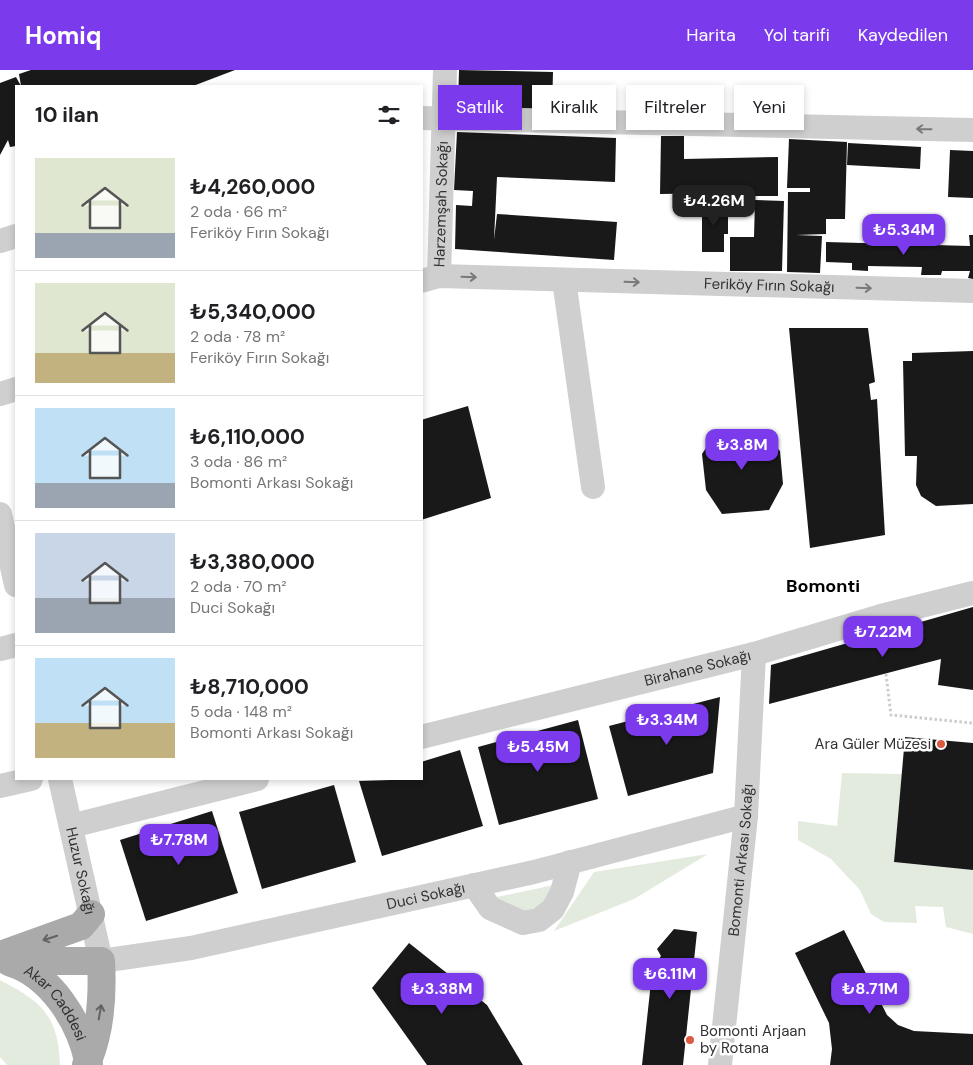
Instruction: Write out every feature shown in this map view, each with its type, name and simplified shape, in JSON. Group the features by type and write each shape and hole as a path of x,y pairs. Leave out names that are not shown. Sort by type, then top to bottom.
{"main road":[{"path":"5,959 81,926 91,914"},
{"path":"5,959 102,961 103,995 97,1031 88,1063"},
{"name":"Akar Caddesi","path":"5,959 40,979 60,999 79,1034 88,1063"}],"street":[{"name":"Harzemşah Sokağı","path":"430,278 432,118 445,70"},
{"path":"432,118 973,130"},
{"path":"0,241 15,236"},
{"name":"Feriköy Fırın Sokağı","path":"430,278 973,291"},
{"path":"564,280 593,487"},
{"path":"0,394 15,389"},
{"path":"0,514 15,581"},
{"name":"Birahane Sokağı","path":"423,737 754,654 881,616 973,593"},
{"path":"0,649 15,645"},
{"name":"Bomonti Arkası Sokağı","path":"720,1065 746,816 754,654"},
{"path":"0,786 27,780"},
{"name":"Huzur Sokağı","path":"60,780 102,961"},
{"path":"71,826 254,780"},
{"name":"Duci Sokağı","path":"102,961 192,948 474,885 746,816"},
{"path":"474,885 490,908 523,923 539,920 552,909 562,892 570,862"}],"path":[{"path":"886,674 891,715 973,723"}],"shaded area":[{"path":"842,773 902,774 894,862 973,870 973,934 946,927 943,907 915,906 917,923 884,922 871,914 860,890 831,859 798,840 798,821 837,826"},
{"path":"708,854 634,899 554,931 594,872"},
{"path":"554,885 539,912 510,912 492,898"},
{"path":"0,980 37,1003 45,1012 56,1034 60,1065 7,1065 0,1057"}],"building":[{"path":"31,70 235,70 196,85 21,85 19,74"},
{"path":"459,70 553,72 553,85 532,85 532,109 522,108 522,85 459,85"},
{"path":"16,77 20,85 15,85 15,146 10,147 8,140 0,155 0,83"},
{"path":"457,132 616,138 615,182 497,177 494,240 497,214 617,222 614,260 455,249 456,205 472,206 473,191 454,190"},
{"path":"661,136 684,136 684,159 778,157 778,196 724,196 724,193 660,194"},
{"path":"789,139 847,142 845,219 826,219 826,234 796,235 822,236 820,273 787,272 788,192 810,192 810,188 787,188"},
{"path":"848,143 921,147 920,169 847,165"},
{"path":"950,150 973,151 973,198 948,197"},
{"path":"755,200 784,201 782,271 730,271 730,237 754,237"},
{"path":"702,204 728,205 728,234 724,234 724,252 702,252"},
{"path":"969,235 973,235 973,279 968,278 970,271 942,271 941,275 921,275 922,267 868,266 868,271 852,270 852,263 826,262 826,242 970,246"},
{"path":"789,328 868,328 875,382 869,384 871,400 877,399 885,535 810,548"},
{"path":"973,351 973,504 936,506 921,496 916,485 917,456 905,456 903,361 912,361 912,353"},
{"path":"468,406 491,498 423,519 423,419"},
{"path":"760,429 780,451 783,484 769,510 722,514 706,490 702,454 716,433"},
{"path":"973,607 973,690 938,685 941,659 769,704 771,665"},
{"path":"720,697 713,773 628,796 609,726"},
{"path":"578,720 598,799 499,825 478,747"},
{"path":"905,737 973,743 973,870 894,862"},
{"path":"460,750 483,826 382,856 359,781 423,780 423,761"},
{"path":"334,785 356,862 262,889 239,812"},
{"path":"212,811 238,893 146,921 120,840"},
{"path":"674,929 697,932 683,1065 642,1065 651,982 647,976 661,956 657,949"},
{"path":"844,930 887,1015 898,1025 914,1031 973,1034 973,1065 830,1065 832,1049 829,1023 795,953"},
{"path":"409,943 487,1005 523,1065 427,1065 372,988"}],"place":[{"name":"Ara Güler Müzesi","path":"941,744"},
{"name":"Bomonti Arjaan by Rotana","path":"690,1040"}],"district":[{"name":"Bomonti","path":"823,586"}]}
